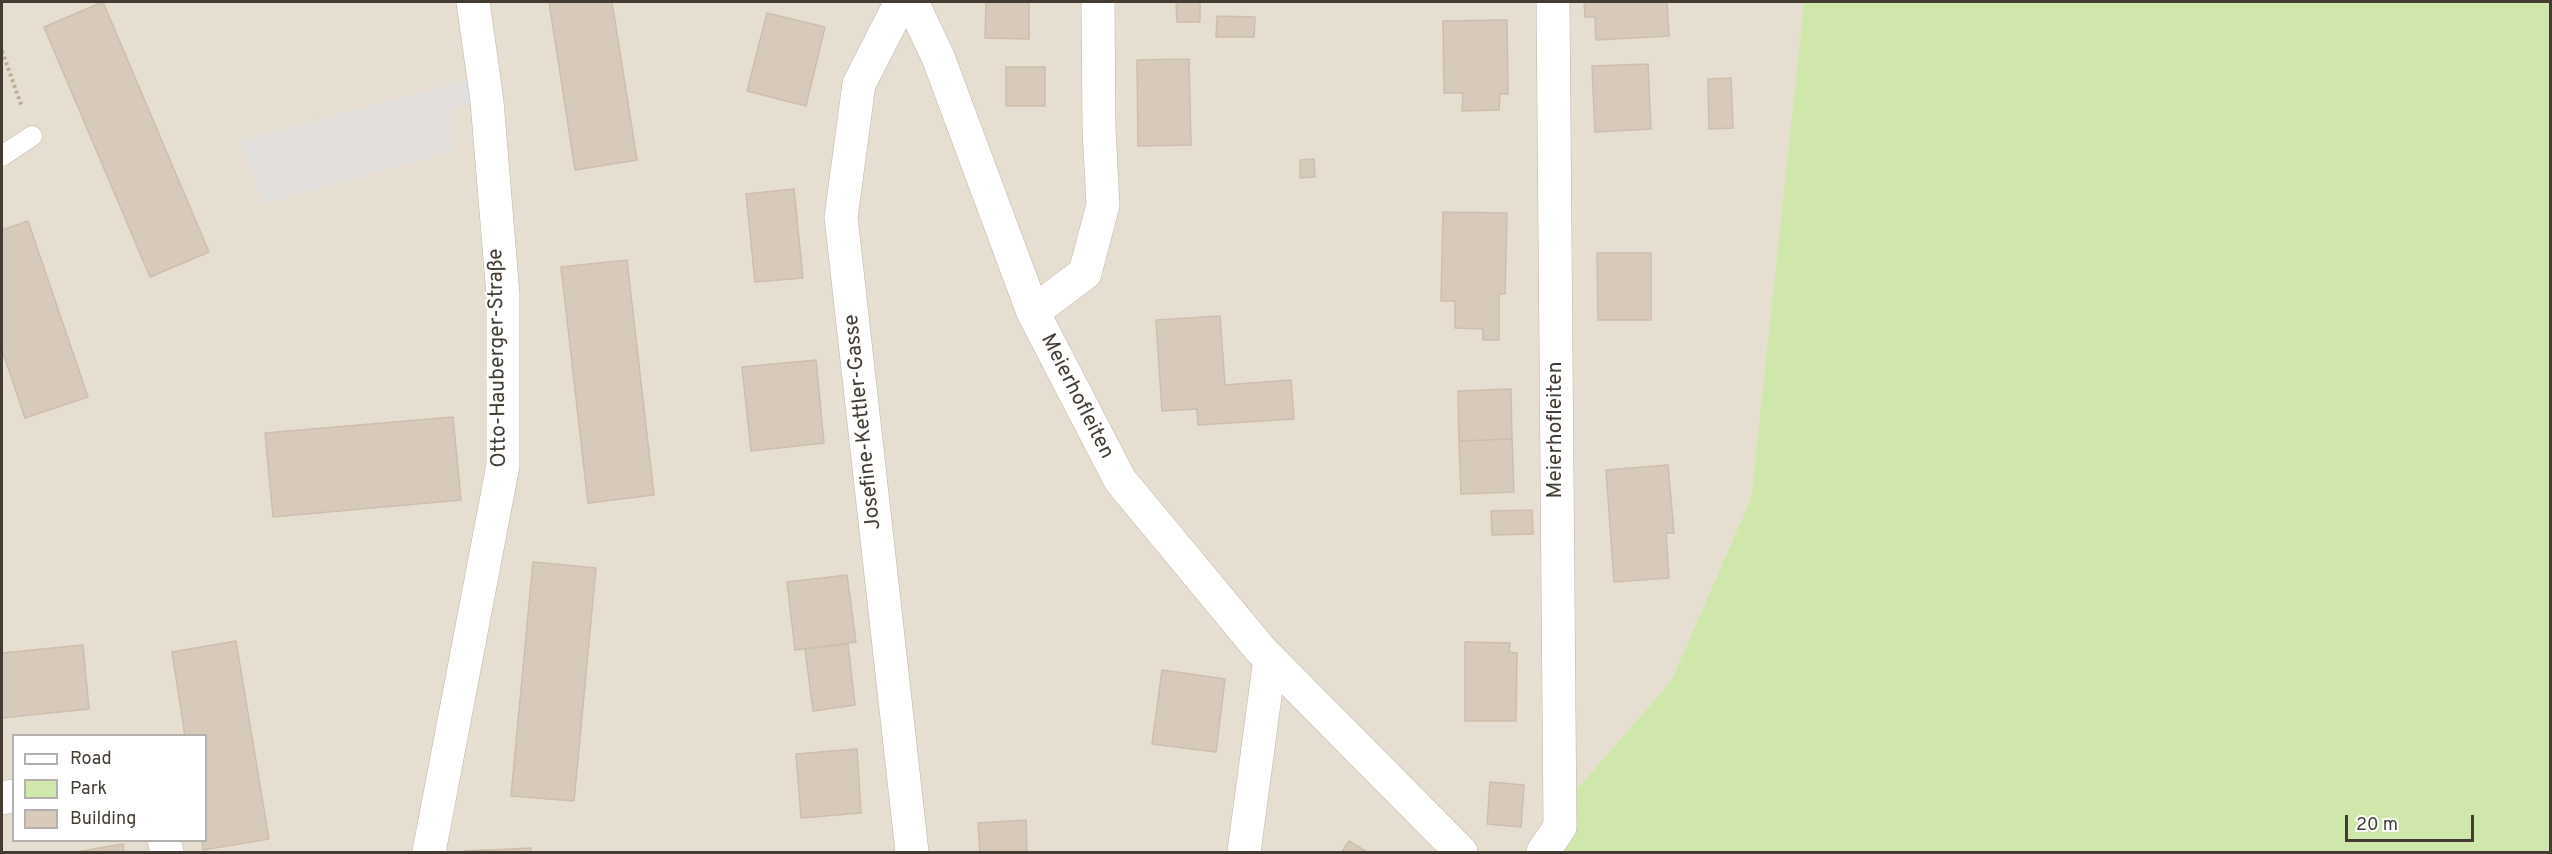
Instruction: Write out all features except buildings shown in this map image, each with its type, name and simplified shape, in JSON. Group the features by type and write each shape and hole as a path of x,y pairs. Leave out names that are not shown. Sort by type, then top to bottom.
{"street":[{"name":"Otto-Hauberger-Straße","path":"429,852 503,465 502,295 487,101 472,2"},
{"name":"Josefine-Kettler-Gasse","path":"902,2 859,84 841,218 912,852"},
{"name":"Meierhofleiten","path":"912,2 938,57 1033,312 1120,480 1270,659 1461,852"},
{"name":"Meierhofleiten","path":"1033,312 1085,273 1102,205 1098,2"},
{"name":"Meierhofleiten","path":"1543,852 1560,827 1553,2"},
{"path":"1244,852 1270,659"}],"lane":[{"path":"2,156 32,136"}],"path":[{"path":"2,51 32,136"}],"shaded area":[{"path":"2,2 1804,2 1751,498 1671,681 1522,852 2,852"},
{"path":"482,76 487,101 451,108 453,151 264,204 239,141"}],"green space":[{"path":"1804,2 2550,2 2550,852 1522,852 1671,681 1751,498"}]}
